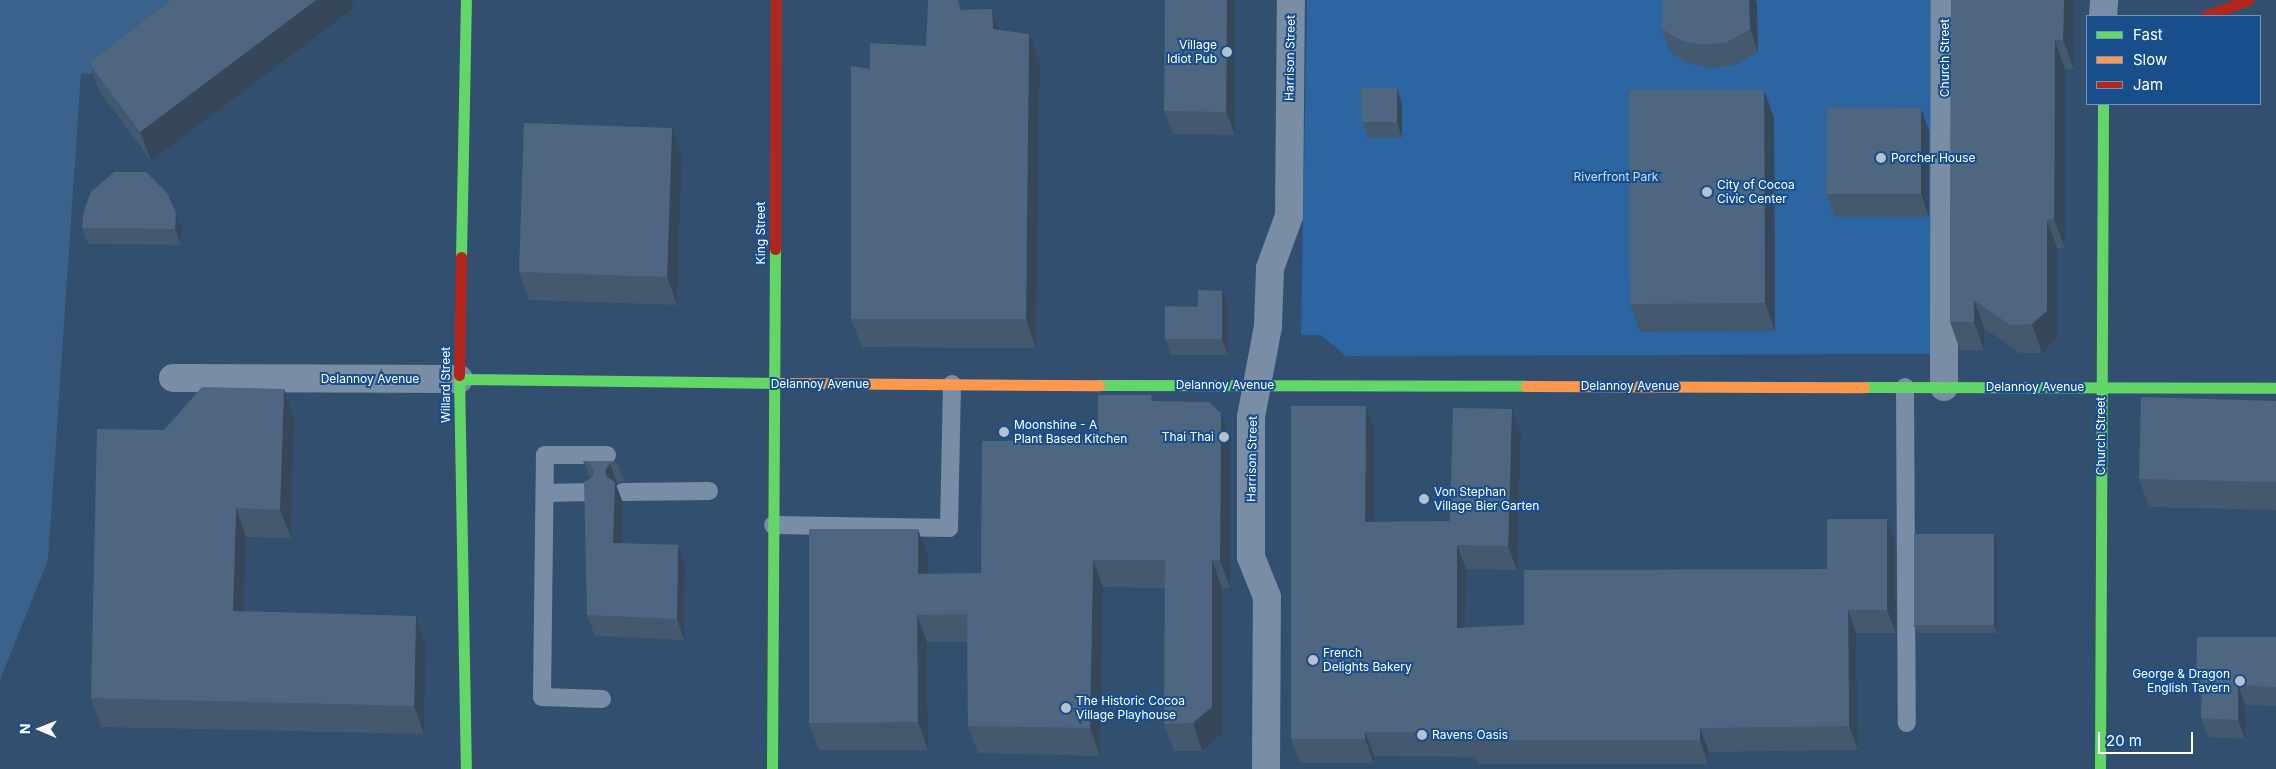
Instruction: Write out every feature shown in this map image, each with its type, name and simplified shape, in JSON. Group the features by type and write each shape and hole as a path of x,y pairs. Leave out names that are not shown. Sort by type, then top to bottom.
{"street":[{"name":"Willard Street","path":"466,0 459,378 466,769"},
{"name":"King Street","path":"772,769 776,0"},
{"name":"Harrison Street","path":"1266,769 1267,597 1251,557 1251,417 1268,326 1270,268 1288,216 1291,0"},
{"name":"Church Street","path":"1944,387 1945,0"},
{"path":"2104,0 2104,15"},
{"path":"2209,15 2248,0"},
{"name":"Church Street","path":"2100,769 2103,105"},
{"name":"Delannoy Avenue","path":"173,378 459,378 774,384 2276,388"}],"lane":[{"path":"773,525 949,528 952,384"},
{"path":"1905,386 1907,723"},
{"path":"602,699 542,698 545,455 607,455"},
{"path":"623,492 709,491"},
{"path":"545,493 591,492"}],"green space":[{"name":"Riverfront Park","path":"1307,0 1933,0 1933,354 1346,356 1321,335 1301,335"}],"shaded area":[{"path":"0,0 181,0 90,74 81,73 48,560 0,680"}],"building":[{"path":"171,0 316,0 140,132 89,63"},
{"path":"928,0 958,0 960,10 992,9 993,29 1029,34 1026,319 851,319 851,66 870,69 870,43 926,46"},
{"path":"1165,0 1227,0 1226,112 1164,111"},
{"path":"1663,0 1749,0 1750,29 1727,42 1703,45 1682,41 1662,29"},
{"path":"1951,0 2064,0 2063,40 2055,40 2054,219 2047,220 2047,311 2032,324 2010,325 1974,300 1974,322 1950,322"},
{"path":"1361,88 1397,88 1397,122 1362,122"},
{"name":"City of Cocoa Civic Center","path":"1629,90 1764,90 1765,303 1630,304"},
{"name":"Porcher House","path":"1827,107 1921,108 1921,194 1826,194"},
{"path":"524,123 672,128 667,277 519,272"},
{"path":"114,172 146,172 167,193 176,213 175,229 82,228 84,210 91,192"},
{"path":"1198,290 1222,291 1222,339 1165,339 1165,306 1198,307"},
{"path":"202,387 284,389 280,510 236,508 233,611 416,616 414,706 91,698 97,429 164,430"},
{"path":"1098,395 1151,395 1151,401 1209,402 1221,413 1220,560 1212,560 1212,707 1193,723 1164,724 1165,560 1093,560 1090,728 968,726 967,614 917,615 918,722 809,723 809,529 918,529 918,574 981,573 982,441 1098,440"},
{"path":"2141,397 2276,401 2276,482 2139,479"},
{"path":"1291,406 1366,406 1365,522 1450,521 1453,408 1512,409 1508,546 1457,545 1457,628 1524,625 1524,570 1827,569 1827,519 1887,519 1887,610 1848,610 1849,726 1700,728 1700,740 1469,740 1469,733 1365,732 1365,739 1291,739"},
{"path":"583,461 616,461 610,463 605,471 607,477 615,482 613,543 678,545 677,619 587,615 584,482 593,477 594,471 589,462"},
{"path":"1914,534 1994,534 1994,625 1914,625"},
{"name":"George & Dragon English Tavern","path":"2197,637 2276,637 2276,687 2238,685 2238,720 2201,718 2202,686 2196,685"}],"traffic: fast":[{"path":"461,257 466,0"},
{"path":"2100,769 2103,105"},
{"path":"772,769 775,249"},
{"path":"459,375 466,769"},
{"path":"459,379 782,383"},
{"path":"1099,385 1526,386"},
{"path":"1864,387 2276,388"}],"traffic: slow":[{"path":"782,383 1099,385"},
{"path":"1526,386 1864,387"}],"traffic: jam":[{"path":"775,249 776,0"},
{"path":"2208,15 2248,0"},
{"path":"459,375 461,257"}],"place":[{"name":"Village Idiot Pub","path":"1227,52"},
{"name":"Porcher House","path":"1881,158"},
{"name":"City of Cocoa Civic Center","path":"1707,192"},
{"name":"Moonshine - A Plant Based Kitchen","path":"1004,432"},
{"name":"Thai Thai","path":"1224,437"},
{"name":"Von Stephan Village Bier Garten","path":"1424,499"},
{"name":"French Delights Bakery","path":"1313,660"},
{"name":"George & Dragon English Tavern","path":"2240,681"},
{"name":"The Historic Cocoa Village Playhouse","path":"1066,708"},
{"name":"Ravens Oasis","path":"1422,735"}]}
